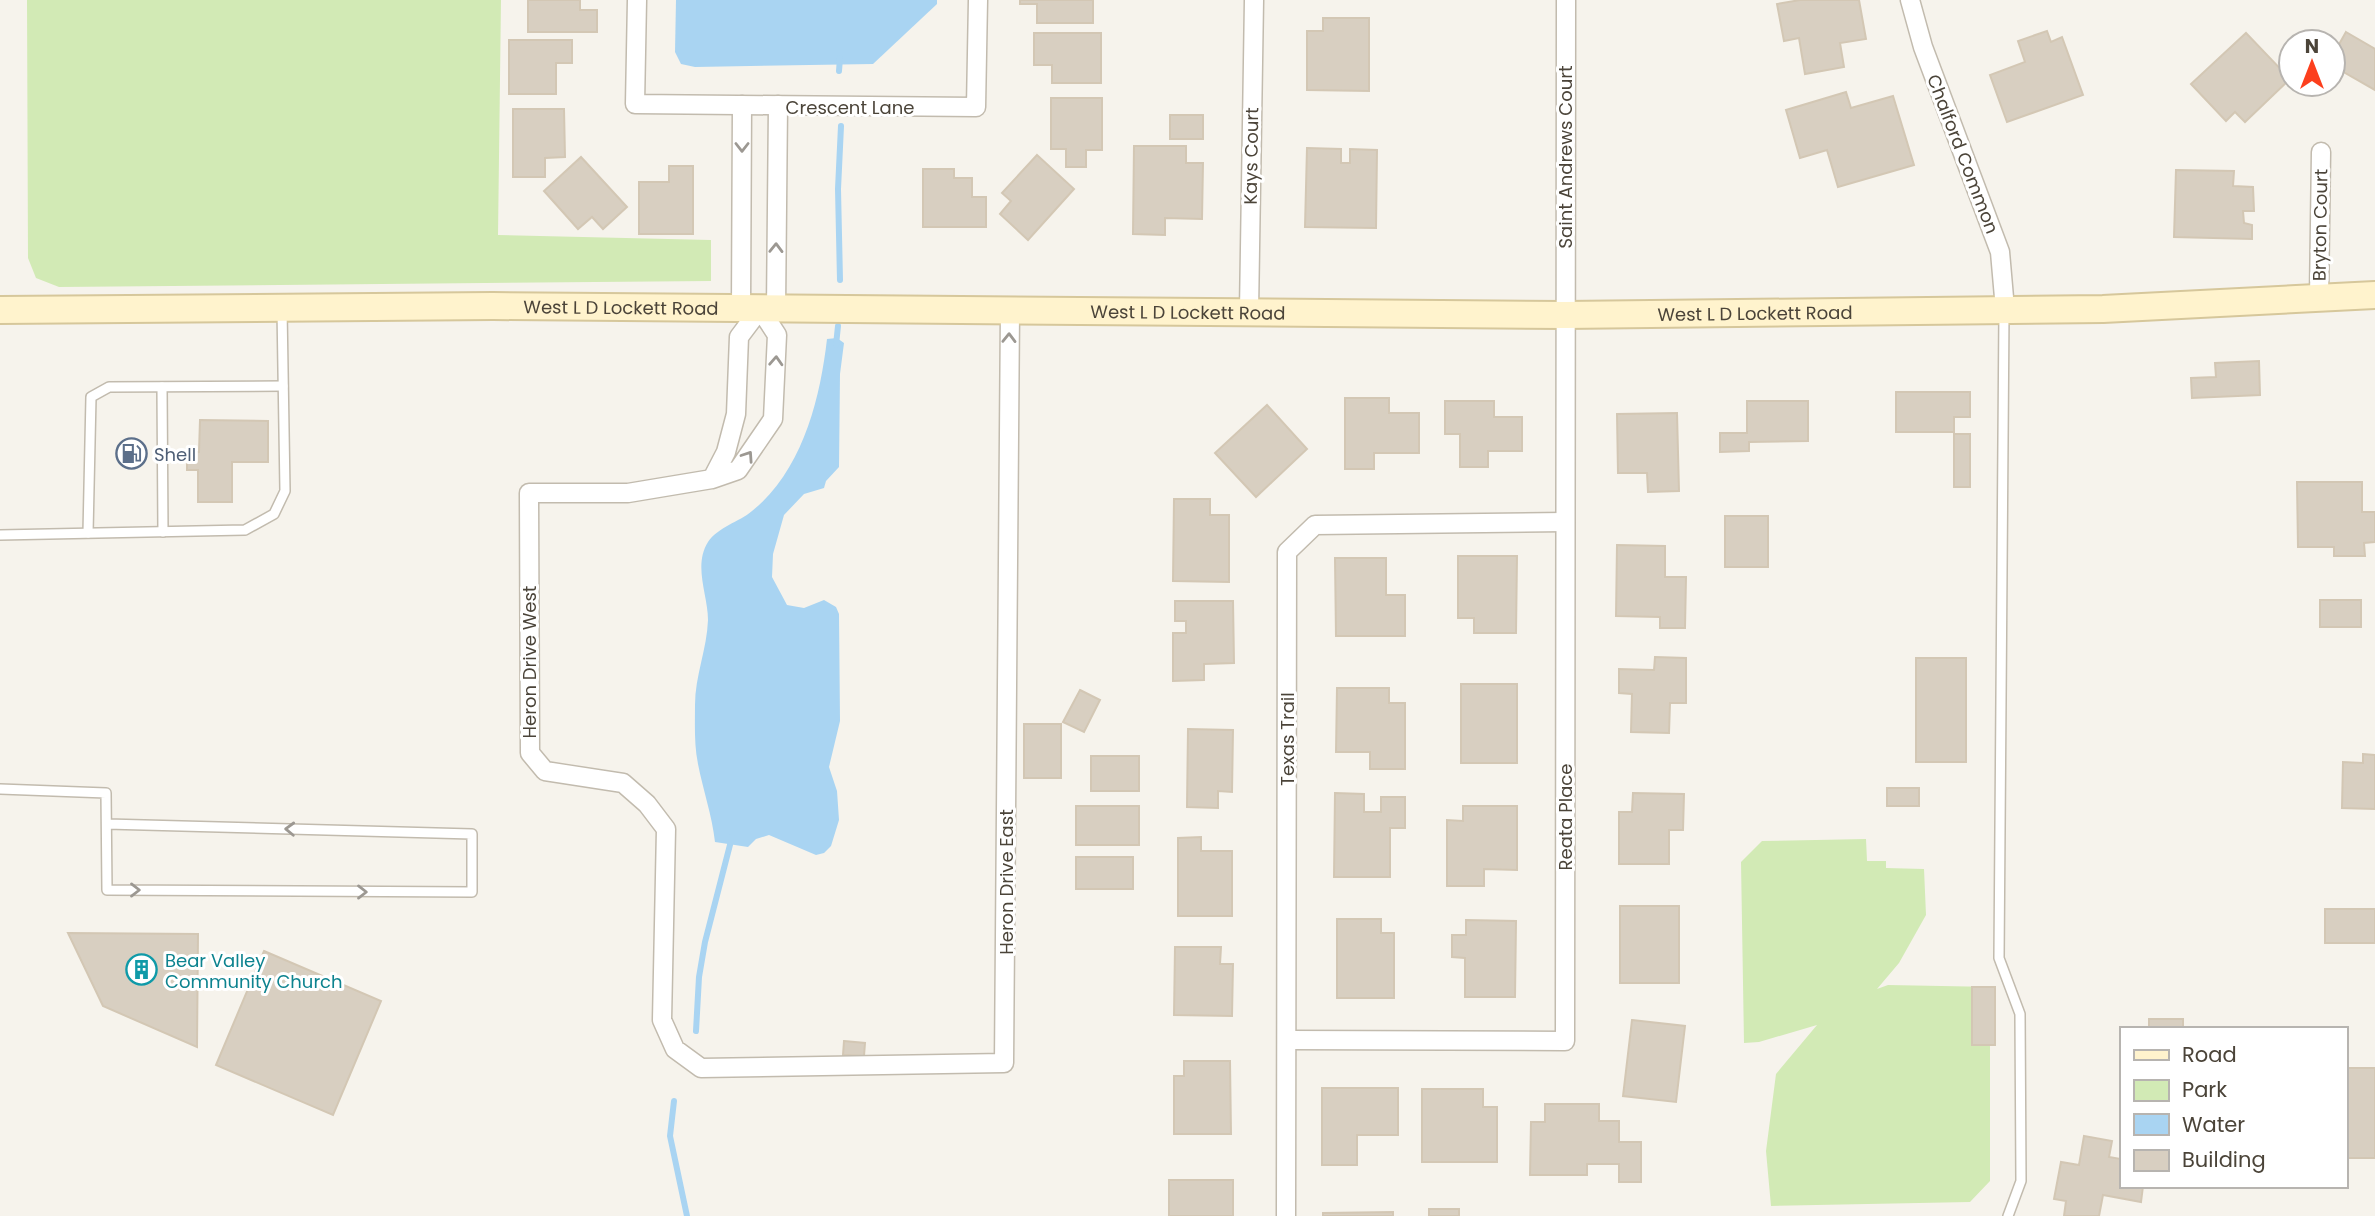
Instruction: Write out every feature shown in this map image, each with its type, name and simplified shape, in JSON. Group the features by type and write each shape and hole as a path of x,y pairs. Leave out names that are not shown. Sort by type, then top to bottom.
{"main road":[{"name":"West L D Lockett Road","path":"0,310 282,307 1565,314 2103,309 2375,295"}],"street":[{"path":"637,0 635,104 778,105"},
{"name":"Crescent Lane","path":"759,309 778,105 976,107 978,0"},
{"name":"Kays Court","path":"1249,311 1254,0"},
{"name":"Saint Andrews Court","path":"1565,314 1566,0"},
{"name":"Chalford Common","path":"1910,0 1923,47 2000,252 2004,309"},
{"path":"712,479 726,452 736,414 739,337 759,309 742,105"},
{"name":"Bryton Court","path":"2319,298 2321,152"},
{"name":"Heron Drive West","path":"675,1049 662,1020 666,829 647,804 623,783 545,771 530,753 529,493 628,493 712,479 738,470 773,419 777,335 759,309"},
{"name":"Heron Drive East","path":"675,1049 701,1068 1004,1063 1010,310"},
{"name":"Reata Place","path":"1288,1040 1565,1041 1565,314"},
{"name":"Texas Trail","path":"1286,1216 1287,552 1315,525 1565,522"}],"lane":[{"path":"0,536 245,530 274,514 285,491 282,307"},
{"path":"2004,309 1999,958 2020,1014 2021,1167 2021,1181 2008,1216"},
{"path":"88,533 91,397 109,387 283,386"},
{"path":"162,387 163,532"},
{"path":"0,789 106,793 107,890 472,892 472,834 107,824"}],"green space":[{"path":"27,0 501,0 498,235 711,240 711,281 59,287 36,278 28,258"},
{"path":"1866,839 1867,861 1886,861 1886,868 1924,869 1926,915 1899,963 1877,989 1888,985 1995,987 1995,1045 1990,1046 1990,1181 1970,1202 1771,1206 1766,1151 1776,1074 1817,1025 1759,1042 1744,1043 1741,862 1762,841"}],"water":[{"path":"676,0 937,0 937,4 873,64 695,67 681,64 675,52"},
{"path":"837,338 844,343 840,374 839,467 826,481 824,488 804,494 784,515 773,554 772,577 787,605 804,608 824,600 836,607 839,614 840,721 829,767 837,791 839,820 831,846 824,853 816,855 769,835 756,839 748,847 715,842 698,764 695,734 696,694 708,620 701,571 704,551 712,537 752,511 784,476 806,433 819,386 827,339"}],"building":[{"path":"528,0 580,0 580,10 597,10 597,32 528,32"},
{"path":"1020,0 1093,0 1093,23 1037,23 1037,4 1020,4"},
{"path":"1800,0 1859,0 1866,39 1840,43 1844,67 1805,74 1799,38 1784,41 1777,4"},
{"path":"1323,18 1369,18 1369,91 1307,90 1307,31 1323,31"},
{"path":"2047,31 2051,42 2062,37 2083,95 2007,122 1990,75 2025,62 2018,41"},
{"path":"1034,33 1101,33 1101,83 1052,83 1052,65 1034,65"},
{"path":"2246,33 2277,65 2277,91 2245,122 2235,112 2226,121 2191,84"},
{"path":"2347,33 2375,49 2375,90 2347,74"},
{"path":"509,40 572,40 572,63 556,63 556,94 509,94"},
{"path":"1846,92 1851,108 1893,96 1914,165 1838,187 1827,150 1800,158 1786,110"},
{"path":"1051,98 1102,98 1102,150 1086,150 1086,167 1066,167 1066,149 1051,149"},
{"path":"513,109 564,109 565,157 545,158 545,177 513,177"},
{"path":"1170,115 1203,115 1203,139 1170,139"},
{"path":"1134,146 1186,146 1186,163 1203,163 1202,219 1165,218 1165,235 1133,234"},
{"path":"1307,148 1341,149 1341,163 1350,163 1350,149 1377,150 1376,228 1305,227"},
{"path":"1037,155 1074,189 1028,240 1000,214 1011,201 1002,193"},
{"path":"581,157 627,207 603,229 592,217 578,229 544,191"},
{"path":"669,166 693,166 693,234 639,234 639,182 669,182"},
{"path":"923,169 954,169 954,178 972,178 972,197 986,197 986,227 923,227"},
{"path":"2176,170 2234,171 2233,186 2253,187 2254,211 2243,211 2244,223 2252,225 2252,239 2174,237"},
{"path":"2259,361 2260,395 2192,398 2191,378 2216,377 2215,363"},
{"path":"1896,392 1970,392 1970,417 1954,417 1954,432 1896,432"},
{"path":"1345,398 1389,398 1389,413 1419,413 1419,453 1374,453 1374,469 1345,469"},
{"path":"1445,401 1494,401 1494,417 1522,417 1522,451 1488,451 1488,467 1460,467 1460,434 1445,434"},
{"path":"1747,401 1808,401 1808,441 1749,442 1749,451 1720,452 1720,433 1747,433"},
{"path":"1267,405 1307,449 1256,497 1215,453"},
{"path":"1677,413 1679,491 1648,492 1647,473 1618,473 1617,414"},
{"path":"200,420 268,421 268,462 232,462 232,502 198,502 198,470 187,470 187,452 199,452"},
{"path":"1954,434 1970,434 1970,487 1954,487"},
{"path":"2297,482 2362,482 2362,512 2375,512 2375,542 2364,543 2365,556 2334,556 2334,547 2298,547"},
{"path":"1174,499 1210,499 1210,515 1229,515 1229,582 1173,581"},
{"path":"1725,516 1768,516 1768,567 1725,567"},
{"path":"1617,545 1665,546 1665,577 1686,577 1685,628 1660,628 1660,617 1616,616"},
{"path":"1458,556 1517,556 1516,633 1474,633 1474,618 1458,618"},
{"path":"1335,558 1386,558 1386,595 1405,595 1405,636 1336,636"},
{"path":"2320,600 2361,600 2361,627 2320,627"},
{"path":"1175,601 1233,601 1234,663 1204,664 1204,680 1173,681 1173,633 1186,633 1186,621 1175,621"},
{"path":"1655,657 1686,658 1686,703 1670,703 1669,733 1631,732 1632,694 1619,693 1619,669 1654,670"},
{"path":"1916,658 1966,658 1966,762 1916,762"},
{"path":"1461,684 1517,684 1517,763 1461,763"},
{"path":"1337,688 1389,688 1389,703 1405,703 1405,769 1370,769 1370,752 1336,752"},
{"path":"1080,690 1100,700 1084,732 1063,722"},
{"path":"1024,724 1061,724 1061,778 1024,778"},
{"path":"1188,729 1233,730 1232,792 1218,791 1218,808 1187,807"},
{"path":"2363,754 2375,755 2375,809 2342,808 2343,762 2363,763"},
{"path":"1091,756 1139,756 1139,791 1091,791"},
{"path":"1887,788 1919,788 1919,806 1887,806"},
{"path":"1335,793 1364,794 1364,812 1381,812 1381,797 1405,797 1405,828 1390,828 1390,877 1334,877"},
{"path":"1633,793 1684,794 1683,830 1669,830 1669,864 1619,864 1619,812 1632,812"},
{"path":"1076,806 1139,806 1139,845 1076,845"},
{"path":"1463,806 1517,806 1517,870 1484,869 1484,886 1447,886 1447,820 1463,821"},
{"path":"1201,837 1201,851 1232,851 1232,916 1178,916 1178,838"},
{"path":"1076,857 1133,857 1133,889 1076,889"},
{"path":"1620,906 1679,906 1679,983 1620,983"},
{"path":"2325,909 2375,909 2375,943 2325,943"},
{"path":"1337,919 1381,919 1381,933 1394,933 1394,998 1337,998"},
{"path":"1466,920 1516,921 1515,997 1465,997 1465,958 1452,957 1452,935 1466,935"},
{"name":"Bear Valley Community Church","path":"68,933 198,934 197,1047 103,1006"},
{"path":"1175,947 1221,947 1220,964 1233,964 1232,1016 1174,1015"},
{"path":"264,951 381,1001 333,1115 216,1065"},
{"path":"1972,987 1995,987 1995,1045 1972,1045"},
{"path":"2149,1019 2183,1019 2183,1027 2149,1027"},
{"path":"1632,1020 1685,1026 1676,1102 1623,1096"},
{"path":"844,1041 865,1043 864,1056 843,1055"},
{"path":"1184,1061 1230,1061 1231,1134 1174,1134 1174,1076 1184,1076"},
{"path":"2348,1068 2375,1068 2375,1158 2348,1158"},
{"path":"1322,1088 1398,1088 1398,1135 1357,1135 1357,1165 1322,1165"},
{"path":"1422,1089 1483,1089 1483,1107 1497,1107 1497,1162 1422,1162"},
{"path":"1545,1104 1599,1104 1599,1121 1619,1121 1619,1142 1641,1142 1641,1182 1619,1182 1619,1164 1587,1164 1587,1175 1530,1175 1531,1122 1545,1122"},
{"path":"2084,1136 2112,1141 2109,1157 2120,1159 2120,1188 2143,1188 2141,1202 2103,1195 2099,1216 2064,1216 2066,1201 2054,1199 2061,1162 2079,1165"},
{"path":"1169,1180 1233,1180 1233,1216 1169,1216"},
{"path":"1429,1209 1459,1209 1459,1216 1429,1216"},
{"path":"1393,1212 1393,1216 1323,1216 1323,1213"}],"waterway":[{"path":"839,71 840,58"},
{"path":"840,280 838,189 841,126"},
{"path":"836,345 838,326"},
{"path":"696,1031 699,977 705,942 732,837"},
{"path":"674,1101 670,1136 687,1216"}],"place":[{"name":"Shell","path":"131,454"},
{"name":"Bear Valley Community Church","path":"142,970"}]}
